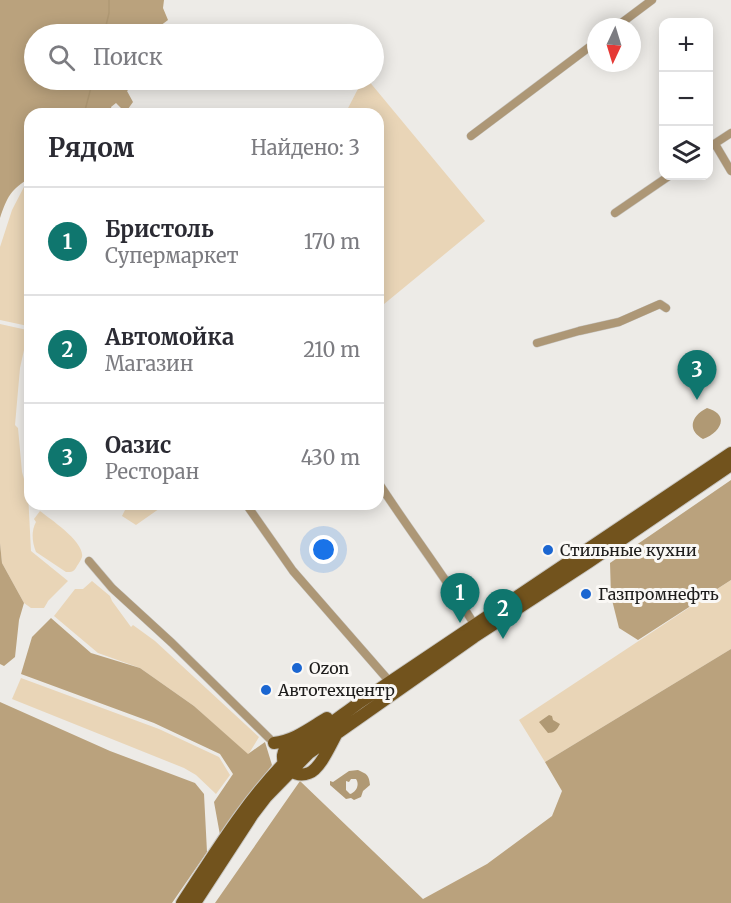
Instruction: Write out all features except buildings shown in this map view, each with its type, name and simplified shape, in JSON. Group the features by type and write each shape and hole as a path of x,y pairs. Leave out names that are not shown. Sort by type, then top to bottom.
{"main road":[{"path":"195,903 252,814 303,746 360,702 731,453"},
{"path":"274,743 287,767 299,774 309,773 321,761 339,731 731,465"},
{"path":"274,743 293,738 360,702"},
{"path":"287,767 283,755 293,738"},
{"path":"270,779 276,764 274,743"},
{"path":"182,903 245,809 270,779 287,767"}],"street":[{"path":"628,18 652,0"},
{"path":"471,136 587,49"},
{"path":"713,145 731,133"},
{"path":"713,147 731,171"},
{"path":"615,213 663,180"},
{"path":"537,343 619,322 660,304 666,308"},
{"path":"384,491 474,624"},
{"path":"250,510 293,571 390,682"},
{"path":"89,561 112,588 274,743"}],"shaded area":[{"path":"0,0 164,0 163,8 168,20 163,24 24,24 24,90 128,90 133,102 129,108 121,108 116,103 111,108 24,108 24,182 10,194 0,218"},
{"path":"357,90 376,90 485,221 384,304 384,108 348,108"},
{"path":"24,187 24,325 0,320 0,247 12,210"},
{"path":"0,324 24,329 24,350 20,368 15,425 18,428 24,479 24,510 29,510 31,551 68,581 44,608 31,608 24,603 2,563 0,543"},
{"path":"707,408 714,411 721,419 714,433 703,439 694,431 693,423 698,415"},
{"path":"731,480 731,580 638,640 619,628 611,596 610,563"},
{"path":"125,510 157,510 136,525 122,516"},
{"path":"40,511 66,531 78,545 82,557 73,571 66,572 36,552 33,529 36,522 34,519"},
{"path":"0,543 2,563 24,603 19,620 15,657 4,666 0,664"},
{"path":"731,580 731,649 545,762 519,720"},
{"path":"92,581 110,596 131,627 133,625 155,641 259,737 248,755 194,706 140,668 98,653 54,616 75,589 83,589"},
{"path":"51,618 91,653 140,668 194,706 248,754 265,742 272,765 220,835 214,802 233,774 220,754 154,723 21,674 32,637"},
{"path":"731,649 731,903 215,903 300,781 423,899 487,864 552,816 562,791 545,762"},
{"path":"21,678 159,729 219,757 230,775 216,794 196,775 184,768 12,699"},
{"path":"0,702 110,751 195,783 204,794 207,852 172,903 0,903"},
{"path":"549,715 560,724 555,731 548,733 539,722"},
{"path":"358,770 364,773 370,782 361,797 354,800 346,799 330,785 330,781 333,782 349,771","holes":["356,779 357,788 350,794 346,790 346,781"]}],"waterway":[{"path":"106,24 109,0"},
{"path":"86,108 90,90"}],"place":[{"name":"Оазис","path":"697,400"},
{"name":"Стильные кухни","path":"548,550"},
{"name":"Газпромнефть","path":"586,594"},
{"name":"Бристоль","path":"460,623"},
{"name":"Автомойка","path":"503,639"},
{"name":"Ozon","path":"297,668"},
{"name":"Автотехцентр","path":"266,690"}]}
